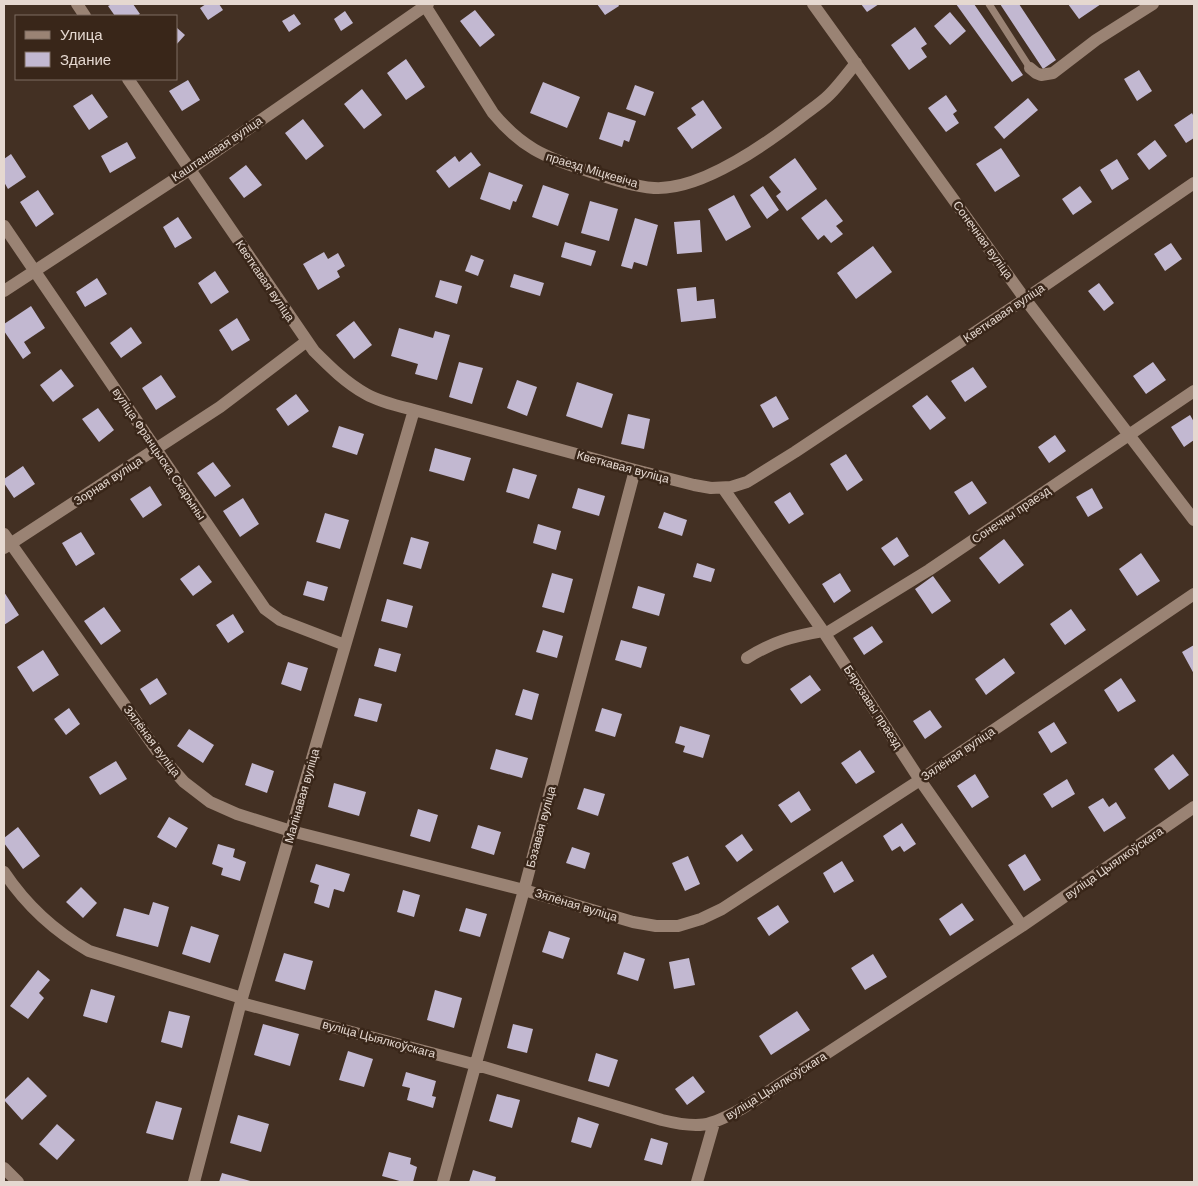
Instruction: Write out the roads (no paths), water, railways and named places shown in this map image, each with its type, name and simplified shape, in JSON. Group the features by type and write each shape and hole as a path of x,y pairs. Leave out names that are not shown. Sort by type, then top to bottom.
{"street":[{"path":"77,4 84,15"},
{"name":"праезд Міцкевіча","path":"425,4 493,113 505,128 525,146 563,163 629,184 656,188 682,185 717,171 749,153 791,125 828,96 856,63"},
{"name":"Каштанавая вуліца","path":"4,291 189,170 425,4"},
{"name":"Сонечная вуліца","path":"813,4 1025,299 1194,520"},
{"path":"1030,68 1041,75 1053,73 1096,40 1152,4"},
{"name":"Кветкавая вуліца","path":"129,80 314,351 336,372 367,395 414,410 635,470 711,488 731,487 747,482 1025,299 1194,183"},
{"name":"вуліца Францыска Скарыны","path":"4,226 265,609 280,620 345,645"},
{"name":"Зорная вуліца","path":"6,542 156,450 220,407 307,341"},
{"name":"Сонечны праезд","path":"747,658 766,646 788,638 824,632 929,570 1194,391"},
{"name":"Малінавая вуліца","path":"194,1182 242,1000 414,410"},
{"name":"Бэзавая вуліца","path":"443,1182 477,1065 635,470"},
{"name":"Бярозавы праезд","path":"723,488 824,632 920,780 1022,926"},
{"name":"Зялёная вуліца","path":"6,542 160,756 184,782 210,802 237,814 291,831 524,890 633,922 656,926 678,926 701,919 722,909 920,780 1194,594"},
{"name":"вуліца Цыялкоўскага","path":"4,872 18,893 41,917 67,938 89,951 242,1000 477,1065 677,1124 702,1126 714,1123 743,1108 1022,926 1194,807"},
{"path":"697,1182 714,1123"},
{"path":"4,1168 18,1182"}],"lane":[{"path":"988,4 1030,68"}]}
